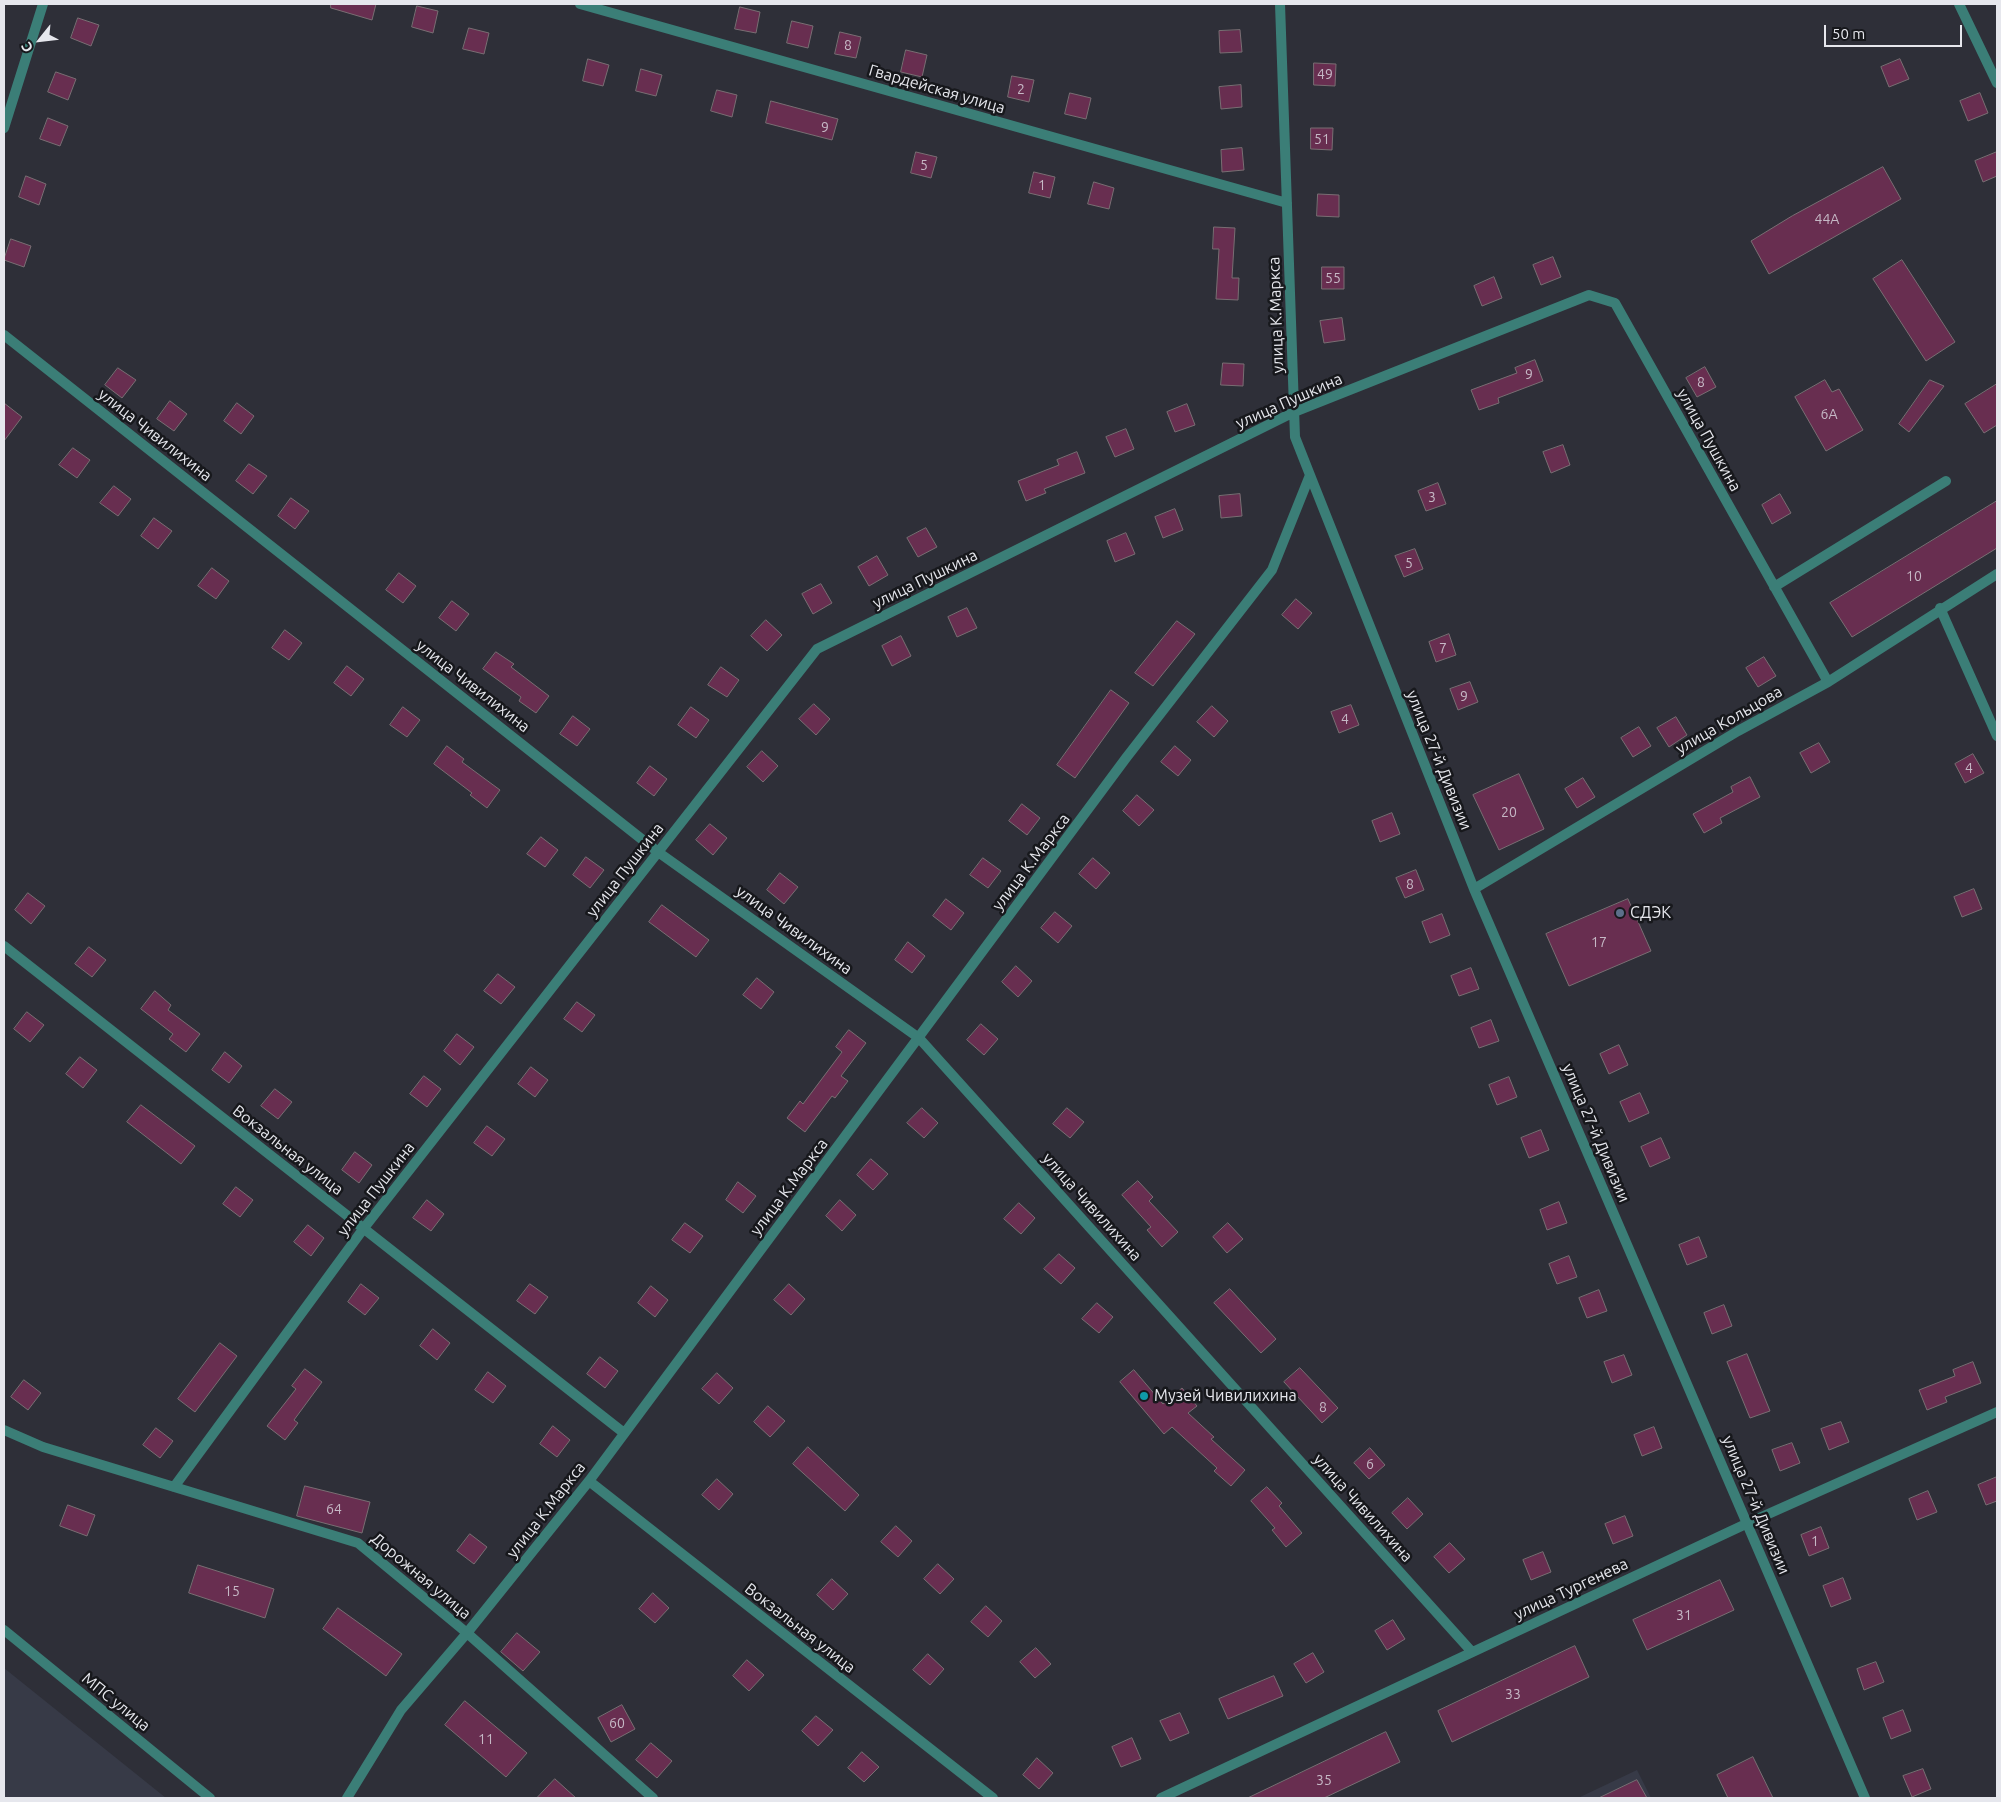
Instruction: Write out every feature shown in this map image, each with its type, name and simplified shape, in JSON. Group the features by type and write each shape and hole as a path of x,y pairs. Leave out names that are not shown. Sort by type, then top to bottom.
{"street":[{"path":"4,128 43,4"},
{"name":"Гвардейская улица","path":"580,4 1287,202"},
{"name":"улица К.Маркса","path":"347,1798 401,1710 467,1634 589,1481 1126,758 1272,570 1310,475 1295,438 1280,4"},
{"path":"1958,4 1997,83"},
{"name":"улица Пушкина","path":"174,1487 364,1228 817,649 1294,412 1589,295 1615,303 1828,682"},
{"name":"улица Чивилихина","path":"4,335 658,852 919,1038 1472,1652"},
{"name":"улица 27-й Дивизии","path":"1310,475 1474,889 1865,1798"},
{"path":"1774,587 1946,481"},
{"name":"улица Кольцова","path":"1474,889 1738,731 1828,682 1940,608 1997,574"},
{"path":"1940,608 1997,736"},
{"name":"Вокзальная улица","path":"4,946 624,1433"},
{"name":"улица Тургенева","path":"1160,1798 1748,1523 1997,1412"},
{"name":"Дорожная улица","path":"4,1430 43,1447 358,1543 467,1634 653,1798"},
{"name":"Вокзальная улица","path":"589,1481 993,1798"},
{"name":"МПС улица","path":"4,1630 210,1798"}],"shaded area":[{"path":"4,1668 166,1798 4,1798"},
{"path":"1637,1770 1651,1798 1578,1798"}],"building":[{"path":"331,4 376,4 372,20 331,8"},
{"path":"417,6 438,11 433,33 412,27"},
{"path":"740,7 760,12 756,33 735,29"},
{"path":"78,18 99,25 91,46 71,38"},
{"path":"792,21 813,26 808,48 787,43"},
{"path":"469,28 489,33 484,54 463,49"},
{"path":"1240,30 1242,52 1220,53 1219,31"},
{"path":"840,32 861,37 856,58 835,54"},
{"path":"906,50 927,55 922,77 901,72"},
{"path":"588,59 609,65 603,86 583,81"},
{"path":"1900,59 1909,79 1889,87 1881,67"},
{"path":"1314,63 1336,64 1335,86 1314,85"},
{"path":"641,69 662,75 656,96 636,91"},
{"path":"56,72 76,79 68,100 48,92"},
{"path":"1012,76 1034,80 1029,102 1008,97"},
{"path":"1241,85 1242,107 1221,109 1219,87"},
{"path":"717,90 737,95 732,117 711,111"},
{"path":"1070,93 1091,98 1086,119 1065,114"},
{"path":"1980,93 1988,113 1968,121 1960,101"},
{"path":"771,101 838,119 832,140 766,123"},
{"path":"48,118 68,126 60,146 40,139"},
{"path":"1311,128 1333,128 1332,150 1311,149"},
{"path":"1242,148 1244,170 1222,172 1221,150"},
{"path":"916,152 937,157 931,178 911,173"},
{"path":"1997,152 1997,176 1983,182 1975,161"},
{"path":"1883,167 1901,199 1769,274 1751,241 1792,216"},
{"path":"1034,172 1055,177 1050,198 1029,193"},
{"path":"26,176 46,184 39,205 19,197"},
{"path":"1094,182 1114,188 1109,209 1088,204"},
{"path":"1318,194 1339,195 1339,217 1317,216"},
{"path":"1214,227 1235,228 1232,278 1239,278 1238,300 1216,299 1219,249 1213,249"},
{"path":"11,239 31,246 24,267 4,260"},
{"path":"1553,257 1561,277 1541,285 1533,265"},
{"path":"1902,260 1955,342 1926,361 1873,279"},
{"path":"1322,267 1344,267 1344,289 1322,289"},
{"path":"1494,277 1502,298 1482,306 1474,286"},
{"path":"1342,318 1345,340 1324,343 1320,321"},
{"path":"1535,360 1543,381 1498,398 1499,403 1479,410 1471,390 1517,373 1515,368"},
{"path":"1223,363 1244,364 1243,386 1221,385"},
{"path":"1705,367 1716,387 1697,397 1686,378"},
{"path":"118,368 136,380 122,398 105,385"},
{"path":"1825,380 1832,392 1839,389 1863,430 1826,451 1795,397"},
{"path":"1930,380 1944,386 1909,432 1899,424"},
{"path":"1997,384 1997,425 1984,433 1965,404"},
{"path":"170,401 187,414 174,431 157,419"},
{"path":"4,403 22,417 4,441"},
{"path":"237,403 254,416 241,434 224,421"},
{"path":"1187,404 1195,425 1175,432 1167,412"},
{"path":"1126,429 1134,449 1115,457 1106,437"},
{"path":"1563,445 1570,465 1551,473 1543,452"},
{"path":"73,448 90,460 77,478 59,465"},
{"path":"1077,452 1085,473 1044,489 1046,493 1026,501 1018,481 1059,465 1057,460"},
{"path":"249,464 267,476 253,494 236,481"},
{"path":"1438,483 1446,504 1426,511 1418,491"},
{"path":"114,486 131,499 118,516 100,503"},
{"path":"1240,494 1242,516 1221,518 1219,496"},
{"path":"1780,494 1791,513 1772,524 1762,505"},
{"path":"291,498 309,511 295,529 278,516"},
{"path":"1997,501 1997,548 1852,637 1830,603"},
{"path":"1175,509 1183,530 1163,538 1155,517"},
{"path":"154,518 172,531 158,549 141,536"},
{"path":"926,528 937,547 918,557 907,538"},
{"path":"1126,533 1135,554 1115,562 1107,541"},
{"path":"1415,549 1423,569 1404,577 1395,556"},
{"path":"877,556 888,575 869,586 858,567"},
{"path":"212,568 229,581 216,599 198,586"},
{"path":"399,573 416,586 403,603 386,590"},
{"path":"821,584 832,603 813,614 802,594"},
{"path":"1296,599 1312,613 1298,629 1282,615"},
{"path":"452,601 469,614 456,631 439,618"},
{"path":"967,608 977,628 957,637 948,617"},
{"path":"766,620 782,635 767,651 751,636"},
{"path":"1177,621 1195,634 1153,686 1135,673"},
{"path":"285,630 302,643 289,660 272,648"},
{"path":"1449,634 1456,655 1436,662 1429,642"},
{"path":"901,636 911,656 892,666 882,646"},
{"path":"496,652 514,664 511,667 549,696 536,713 519,701 521,697 483,669"},
{"path":"1764,657 1776,676 1758,687 1746,668"},
{"path":"347,666 364,679 351,696 334,683"},
{"path":"721,667 739,680 727,697 708,685"},
{"path":"1470,682 1478,702 1458,710 1450,689"},
{"path":"1111,690 1129,703 1075,778 1057,765"},
{"path":"814,704 830,719 816,735 799,719"},
{"path":"1351,705 1359,725 1339,733 1331,712"},
{"path":"1212,706 1228,721 1214,737 1197,722"},
{"path":"403,707 420,720 407,737 390,725"},
{"path":"691,707 709,720 696,738 678,725"},
{"path":"573,716 590,729 577,746 560,734"},
{"path":"1676,717 1687,735 1669,747 1657,728"},
{"path":"1639,727 1651,746 1633,757 1621,738"},
{"path":"1819,743 1830,762 1811,773 1800,753"},
{"path":"447,746 464,759 462,762 500,790 487,808 470,795 472,793 434,764"},
{"path":"1175,746 1191,760 1178,776 1161,762"},
{"path":"762,751 778,766 763,782 747,767"},
{"path":"1973,754 1984,773 1965,783 1955,764"},
{"path":"650,766 667,779 654,796 637,783"},
{"path":"1519,774 1544,829 1499,850 1473,795"},
{"path":"1750,777 1760,797 1720,818 1722,823 1704,833 1693,814 1733,792 1731,787"},
{"path":"1583,778 1595,797 1577,808 1565,789"},
{"path":"1137,795 1154,810 1139,826 1123,811"},
{"path":"1022,804 1040,818 1027,835 1009,821"},
{"path":"1392,813 1400,834 1380,842 1372,821"},
{"path":"710,824 727,838 713,855 696,840"},
{"path":"541,837 558,850 545,867 527,854"},
{"path":"586,857 604,870 590,888 573,875"},
{"path":"983,858 1001,871 988,888 970,875"},
{"path":"1093,858 1110,873 1096,889 1079,874"},
{"path":"1416,870 1424,890 1405,898 1396,878"},
{"path":"780,873 798,887 784,904 767,890"},
{"path":"1974,889 1982,909 1962,917 1954,897"},
{"path":"28,893 45,906 31,924 15,910"},
{"path":"946,899 964,913 951,930 933,916"},
{"path":"1628,899 1651,951 1569,986 1546,934"},
{"path":"662,905 709,940 696,957 649,922"},
{"path":"1055,912 1072,926 1058,943 1041,928"},
{"path":"1442,914 1450,935 1430,943 1422,922"},
{"path":"908,942 925,956 912,973 895,960"},
{"path":"89,947 106,960 92,977 75,964"},
{"path":"1016,966 1032,981 1018,997 1002,982"},
{"path":"1471,968 1479,989 1459,996 1451,976"},
{"path":"498,974 515,987 501,1004 484,991"},
{"path":"757,978 774,992 761,1009 743,995"},
{"path":"155,991 171,1005 168,1010 200,1034 186,1052 169,1039 173,1034 141,1009"},
{"path":"577,1002 595,1015 582,1032 564,1019"},
{"path":"27,1012 44,1025 30,1042 14,1029"},
{"path":"1491,1020 1499,1041 1479,1048 1471,1028"},
{"path":"981,1024 998,1039 984,1055 967,1040"},
{"path":"849,1030 866,1043 841,1076 848,1081 835,1098 832,1096 805,1132 787,1118 800,1101 803,1104 842,1052 836,1047"},
{"path":"457,1034 474,1047 460,1065 444,1051"},
{"path":"1619,1045 1628,1065 1609,1074 1600,1054"},
{"path":"225,1052 242,1066 229,1083 212,1070"},
{"path":"80,1057 97,1070 83,1088 66,1074"},
{"path":"531,1067 548,1080 535,1097 518,1084"},
{"path":"424,1076 441,1089 427,1107 410,1094"},
{"path":"1509,1077 1517,1097 1497,1105 1489,1085"},
{"path":"275,1089 292,1102 278,1119 261,1106"},
{"path":"1640,1093 1649,1113 1629,1122 1620,1102"},
{"path":"141,1105 195,1146 181,1164 127,1122"},
{"path":"922,1108 938,1123 924,1138 907,1123"},
{"path":"1067,1108 1084,1122 1070,1138 1053,1124"},
{"path":"487,1126 505,1139 492,1156 474,1143"},
{"path":"1541,1130 1549,1150 1529,1158 1521,1138"},
{"path":"1661,1138 1670,1158 1650,1167 1641,1147"},
{"path":"355,1152 372,1165 359,1183 342,1170"},
{"path":"871,1159 888,1174 873,1190 857,1175"},
{"path":"1138,1181 1153,1197 1149,1201 1178,1232 1162,1247 1147,1230 1151,1227 1122,1195"},
{"path":"738,1182 756,1196 743,1213 726,1200"},
{"path":"236,1187 253,1200 240,1217 223,1204"},
{"path":"427,1200 444,1214 431,1231 413,1218"},
{"path":"840,1200 856,1215 842,1231 826,1216"},
{"path":"1559,1202 1567,1223 1547,1230 1540,1210"},
{"path":"1019,1203 1035,1218 1021,1234 1004,1219"},
{"path":"685,1223 703,1236 690,1253 672,1240"},
{"path":"1228,1223 1243,1239 1227,1253 1213,1237"},
{"path":"308,1225 324,1238 311,1256 294,1242"},
{"path":"1699,1237 1707,1257 1687,1265 1679,1245"},
{"path":"1059,1254 1075,1268 1061,1284 1044,1269"},
{"path":"1569,1256 1577,1277 1557,1284 1549,1264"},
{"path":"361,1284 379,1298 365,1315 348,1302"},
{"path":"530,1284 548,1297 535,1314 517,1301"},
{"path":"789,1284 805,1299 791,1315 774,1300"},
{"path":"651,1286 668,1300 655,1317 638,1303"},
{"path":"1230,1289 1276,1339 1261,1353 1214,1303"},
{"path":"1599,1290 1607,1311 1587,1318 1579,1298"},
{"path":"1097,1303 1113,1317 1099,1333 1082,1319"},
{"path":"1724,1305 1732,1326 1712,1334 1704,1313"},
{"path":"433,1329 450,1343 437,1360 420,1346"},
{"path":"220,1343 237,1356 195,1412 178,1399"},
{"path":"1747,1354 1770,1411 1750,1418 1727,1362"},
{"path":"1624,1355 1632,1375 1612,1383 1604,1362"},
{"path":"600,1357 618,1371 605,1388 587,1374"},
{"path":"1973,1362 1981,1383 1945,1397 1947,1402 1927,1410 1919,1390 1955,1376 1953,1370"},
{"path":"1300,1368 1338,1408 1322,1423 1284,1382"},
{"path":"305,1369 322,1382 294,1420 298,1423 285,1440 267,1426 296,1389 292,1386"},
{"path":"1134,1370 1163,1404 1182,1388 1197,1406 1188,1413 1214,1437 1211,1439 1245,1470 1231,1486 1214,1471 1217,1468 1172,1427 1164,1434 1120,1382"},
{"path":"488,1372 506,1386 493,1403 475,1390"},
{"path":"717,1373 733,1388 719,1404 702,1389"},
{"path":"24,1380 41,1393 28,1410 11,1397"},
{"path":"768,1406 785,1421 770,1437 754,1422"},
{"path":"1841,1422 1849,1442 1829,1450 1821,1429"},
{"path":"553,1426 570,1440 557,1457 540,1444"},
{"path":"1654,1427 1662,1448 1642,1456 1634,1435"},
{"path":"156,1428 173,1441 160,1458 143,1445"},
{"path":"1792,1443 1800,1463 1780,1471 1772,1450"},
{"path":"808,1447 859,1495 845,1511 793,1464"},
{"path":"1370,1448 1385,1465 1369,1479 1354,1463"},
{"path":"1997,1477 1997,1501 1986,1505 1978,1485"},
{"path":"717,1479 733,1494 719,1510 702,1495"},
{"path":"305,1486 370,1502 362,1533 297,1516"},
{"path":"1267,1487 1282,1503 1279,1506 1302,1533 1286,1547 1272,1530 1275,1528 1251,1501"},
{"path":"1928,1491 1937,1512 1917,1520 1909,1499"},
{"path":"1408,1498 1423,1514 1407,1529 1392,1513"},
{"path":"68,1505 95,1515 87,1536 60,1526"},
{"path":"1625,1516 1633,1536 1613,1544 1605,1524"},
{"path":"896,1526 912,1541 898,1557 881,1542"},
{"path":"1821,1527 1829,1548 1809,1556 1801,1535"},
{"path":"470,1534 487,1547 474,1564 457,1551"},
{"path":"1450,1543 1465,1559 1449,1573 1434,1557"},
{"path":"1543,1552 1551,1572 1531,1580 1523,1560"},
{"path":"938,1564 954,1579 940,1594 924,1579"},
{"path":"198,1565 274,1589 265,1618 189,1593"},
{"path":"1843,1578 1851,1599 1831,1607 1823,1586"},
{"path":"832,1579 848,1594 833,1610 817,1595"},
{"path":"1720,1580 1734,1610 1647,1650 1633,1620"},
{"path":"653,1593 669,1608 655,1623 639,1609"},
{"path":"986,1606 1002,1621 988,1637 971,1622"},
{"path":"338,1608 402,1654 386,1676 323,1629"},
{"path":"1393,1620 1405,1639 1387,1650 1375,1631"},
{"path":"517,1633 540,1652 523,1671 501,1652"},
{"path":"1575,1646 1589,1677 1452,1742 1438,1711"},
{"path":"1036,1648 1051,1664 1035,1678 1020,1662"},
{"path":"1313,1653 1324,1672 1306,1683 1294,1664"},
{"path":"928,1654 944,1669 930,1685 913,1670"},
{"path":"747,1660 764,1675 749,1691 733,1676"},
{"path":"1876,1662 1884,1682 1864,1690 1857,1669"},
{"path":"1274,1676 1283,1696 1228,1719 1219,1699"},
{"path":"465,1701 527,1753 506,1777 445,1725"},
{"path":"622,1705 635,1729 611,1742 598,1718"},
{"path":"1903,1710 1911,1731 1891,1739 1883,1718"},
{"path":"1180,1713 1189,1733 1170,1741 1160,1721"},
{"path":"816,1716 833,1730 818,1746 802,1731"},
{"path":"1386,1732 1400,1762 1324,1798 1248,1798"},
{"path":"1132,1738 1141,1759 1121,1767 1112,1747"},
{"path":"651,1743 672,1761 657,1778 636,1760"},
{"path":"862,1752 879,1767 864,1782 848,1768"},
{"path":"1753,1757 1773,1798 1728,1798 1717,1775"},
{"path":"1037,1758 1053,1773 1039,1789 1023,1775"},
{"path":"1923,1769 1931,1789 1912,1797 1903,1776"},
{"path":"555,1779 576,1798 537,1798"},
{"path":"1637,1780 1647,1798 1599,1798"}],"place":[{"name":"СДЭК","path":"1620,913"},
{"name":"Музей Чивилихина","path":"1144,1396"}]}
